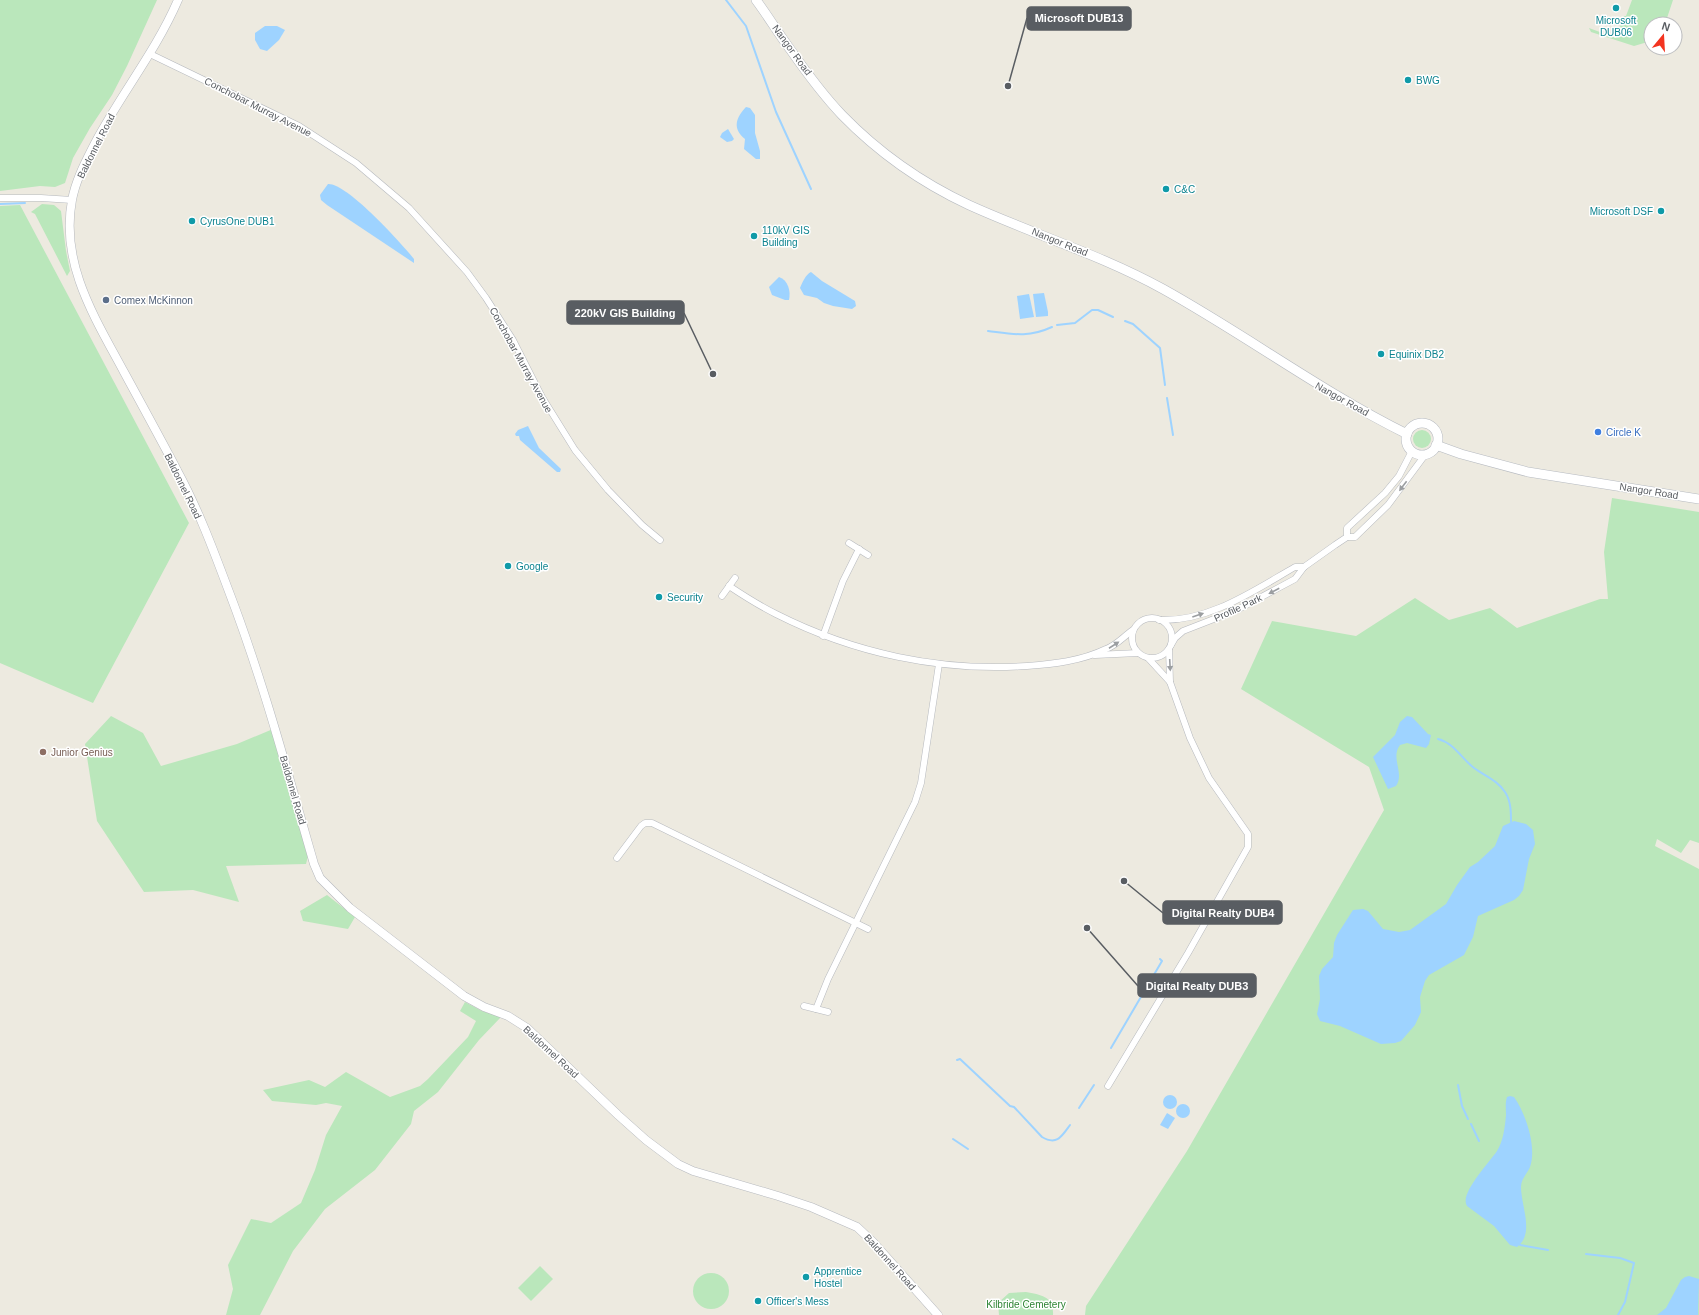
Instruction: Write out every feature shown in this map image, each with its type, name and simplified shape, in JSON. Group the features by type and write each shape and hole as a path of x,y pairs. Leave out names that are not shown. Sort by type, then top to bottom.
{"main road":[{"name":"Nangor Road","path":"756,0 789,49 820,90 843,116 908,170 969,205 1072,246 1163,289 1231,329 1314,383 1407,434"},
{"path":"1418,424 1428,425 1432,427 1437,435 1436,445 1432,451 1426,455 1421,455 1412,451 1407,444 1407,434 1413,426 1418,424"},
{"name":"Nangor Road","path":"1436,445 1462,454 1528,472 1699,499"}],"street":[{"name":"Baldonnel Road","path":"178,0 150,54 106,122 76,183 72,200 70,220 70,238 73,259 83,294 178,471 203,526 254,659 272,716 314,864 320,878 350,908 459,993 484,1007 508,1016 527,1028 618,1115 646,1140 673,1160 693,1171 778,1196 852,1224 873,1242 938,1315"},
{"name":"Conchobar Murray Avenue","path":"150,54 299,126 356,163 409,208 467,272 486,298 513,340 545,403 575,450 608,490 642,525 660,540"},
{"path":"0,198 72,200"},
{"name":"Profile Park","path":"1347,537 1347,528 1385,493 1399,476 1412,451"},
{"name":"Profile Park","path":"1170,647 1175,638 1183,632 1237,610 1295,579 1304,567 1347,537 1355,537 1388,505 1426,455"},
{"path":"849,543 868,555"},
{"path":"824,636 843,581 859,549"},
{"name":"Profile Park","path":"1159,620 1175,621 1193,617 1234,602 1295,568 1304,567"},
{"path":"722,596 734,578"},
{"path":"729,586 775,614 824,636 900,658 939,664 999,668 1052,664 1092,656 1138,653 1148,658 1170,682"},
{"path":"1092,656 1117,643 1144,620 1154,618 1165,623 1171,633 1170,682 1190,738 1209,778 1248,834 1248,847 1188,953 1108,1086"},
{"path":"1133,630 1132,641 1138,653"},
{"path":"1148,658 1161,656 1170,647"},
{"path":"816,1009 828,979 914,804 921,783 939,664"},
{"path":"617,858 641,826 645,823 652,823 868,929"},
{"path":"804,1006 828,1012"}],"green space":[{"path":"0,0 157,0 112,95 90,128 73,158 65,183 55,187 40,186 0,191"},
{"path":"1632,0 1673,0 1668,16 1643,16 1643,43 1634,46 1591,32 1589,28 1616,38 1624,16 1626,16"},
{"path":"42,204 54,205 61,211 70,271 67,276 35,214 31,212"},
{"path":"20,205 189,523 93,703 0,663 0,206"},
{"path":"1418,430 1426,430 1431,435 1429,446 1426,448 1418,448 1413,443 1413,435"},
{"path":"1612,498 1699,512 1699,843 1690,840 1681,853 1657,839 1655,846 1699,869 1699,1315 1085,1315 1086,1306 1187,1151 1384,810 1369,767 1241,689 1272,621 1356,636 1415,598 1449,620 1490,608 1517,628 1600,599 1608,599 1604,552"},
{"path":"111,716 143,733 161,766 237,744 273,729 308,856 306,864 226,866 239,902 193,890 144,892 97,821 85,744"},
{"path":"327,895 355,917 348,929 303,921 300,911"},
{"path":"465,1002 482,1011 501,1017 479,1040 438,1092 414,1111 411,1124 375,1170 325,1209 293,1251 260,1315 226,1315 233,1289 228,1265 251,1219 271,1223 301,1203 315,1170 326,1135 342,1106 326,1103 316,1105 272,1101 263,1090 309,1080 325,1087 346,1072 390,1097 420,1086 468,1037 476,1021 460,1011"},
{"path":"540,1266 553,1279 531,1301 518,1288"},
{"path":"708,1273 714,1273 724,1278 729,1291 724,1304 714,1309 708,1309 698,1304 693,1294 693,1288 698,1278"},
{"name":"Kilbride Cemetery","path":"1026,1292 1049,1300 1053,1309 1053,1315 999,1315 998,1303 1009,1293"}],"water":[{"path":"265,26 277,26 285,30 279,40 267,51 260,49 255,40 255,33"},
{"path":"746,107 750,108 755,115 755,133 760,151 760,159 756,159 744,149 745,139 738,131 738,119"},
{"path":"728,129 734,139 727,142 720,137 722,133"},
{"path":"328,184 337,186 360,203 398,240 414,259 414,263 321,200 320,195"},
{"path":"811,272 822,281 855,301 856,306 852,309 833,306 824,303 817,298 804,295 800,288 803,281"},
{"path":"779,277 787,283 790,293 789,300 772,295 769,287"},
{"path":"1044,293 1048,316 1036,317 1033,294"},
{"path":"1029,294 1034,317 1020,319 1017,296"},
{"path":"528,426 539,448 561,469 560,472 557,472 520,440 519,436 516,436 515,434 518,430"},
{"path":"1407,716 1412,717 1428,734 1431,735 1429,744 1426,748 1407,743 1400,745 1396,755 1399,771 1398,781 1396,786 1388,789 1373,757 1395,735 1400,722"},
{"path":"1514,821 1526,824 1533,830 1535,844 1529,859 1523,890 1514,900 1478,916 1473,937 1464,955 1429,975 1425,981 1420,997 1421,1012 1415,1025 1401,1041 1381,1044 1340,1026 1320,1021 1317,1014 1320,999 1319,976 1322,969 1333,957 1334,943 1337,935 1353,910 1363,909 1368,911 1383,929 1399,932 1410,930 1446,904 1470,867 1478,862 1495,846 1503,826"},
{"path":"1167,1095 1173,1095 1177,1099 1177,1105 1173,1109 1167,1109 1163,1105 1163,1099"},
{"path":"1510,1096 1514,1097 1523,1112 1529,1131 1532,1150 1530,1167 1521,1184 1526,1219 1525,1235 1517,1247 1510,1245 1494,1226 1467,1206 1466,1201 1467,1194 1471,1186 1499,1147 1504,1129 1506,1099"},
{"path":"1180,1104 1186,1104 1190,1108 1190,1114 1186,1118 1180,1118 1176,1114 1176,1108"},
{"path":"1167,1113 1175,1118 1168,1129 1160,1125"},
{"path":"1689,1276 1699,1279 1698,1315 1657,1315 1666,1308 1681,1280"}],"waterway":[{"path":"726,0 746,26 776,112 811,189"},
{"path":"0,204 25,203"},
{"path":"1057,325 1075,323 1092,310 1098,310 1113,317"},
{"path":"1125,321 1133,324 1160,348 1165,385"},
{"path":"988,331 1028,334 1052,327"},
{"path":"1167,398 1173,435"},
{"path":"1438,739 1449,744 1474,768 1495,781 1502,788 1510,803 1511,822"},
{"path":"1111,1048 1162,961 1160,959"},
{"path":"957,1060 960,1059 1010,1106 1014,1107 1042,1137 1047,1140 1055,1140 1059,1138 1070,1125"},
{"path":"1079,1108 1094,1085"},
{"path":"1458,1085 1462,1106 1468,1119"},
{"path":"1471,1124 1479,1141"},
{"path":"953,1139 968,1149"},
{"path":"1520,1245 1548,1250"},
{"path":"1586,1254 1620,1258 1634,1263 1625,1302 1618,1315"}],"place":[{"name":"Microsoft DUB06","path":"1616,8"},
{"name":"BWG","path":"1408,80"},
{"name":"Microsoft DUB13","path":"1008,86"},
{"name":"C&C","path":"1166,189"},
{"name":"Microsoft DSF","path":"1661,211"},
{"name":"CyrusOne DUB1","path":"192,221"},
{"name":"110kV GIS Building","path":"754,236"},
{"name":"Comex McKinnon","path":"106,300"},
{"name":"Equinix DB2","path":"1381,354"},
{"name":"220kV GIS Building","path":"713,374"},
{"name":"Circle K","path":"1598,432"},
{"name":"Google","path":"508,566"},
{"name":"Security","path":"659,597"},
{"name":"Junior Genius","path":"43,752"},
{"name":"Digital Realty DUB4","path":"1124,881"},
{"name":"Digital Realty DUB3","path":"1087,928"},
{"name":"Apprentice Hostel","path":"806,1277"},
{"name":"Officer's Mess","path":"758,1301"}]}
